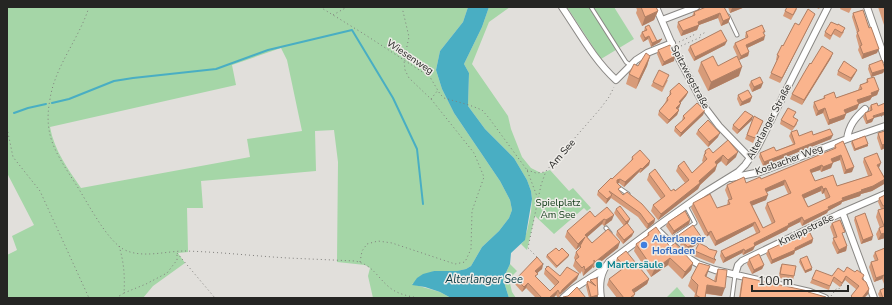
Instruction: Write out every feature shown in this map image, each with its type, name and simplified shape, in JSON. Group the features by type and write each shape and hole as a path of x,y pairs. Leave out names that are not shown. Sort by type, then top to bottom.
{"street":[{"path":"562,7 592,52 607,72 616,80 630,65 647,53 673,46"},
{"name":"Spitzwegstraße","path":"656,7 673,46 706,109 719,126 750,158"},
{"path":"662,20 696,7"},
{"name":"Alterlanger Straße","path":"563,298 573,289 604,268 622,248 656,224 738,172 750,158 763,137 828,7"},
{"path":"867,7 885,59"},
{"path":"847,139 851,124 865,109"},
{"name":"Kosbacher Weg","path":"730,178 760,172 885,126"},
{"name":"Kneippstraße","path":"735,275 738,265 742,261 839,214 843,214 885,194"},
{"path":"843,214 874,298"},
{"path":"656,224 669,241 682,254 698,264 735,275 810,292 825,298"},
{"path":"601,298 600,282 604,268"}],"lane":[{"path":"591,7 626,62 630,65"},
{"path":"727,14 737,35"},
{"path":"618,186 634,198"},
{"path":"669,241 695,223 686,206"},
{"path":"606,228 611,234"},
{"path":"732,298 735,275"}],"path":[{"path":"88,7 54,84 50,98 48,123 51,140 58,157 88,201 104,230 119,246 128,251 138,253 199,252 360,262 371,268 393,290 401,294 418,298"},
{"name":"Wiesenweg","path":"320,7 430,77 444,98 482,110 527,170 538,199"},
{"path":"332,15 348,7"},
{"path":"360,262 362,251 367,244 378,241 392,243 455,264 465,262 471,249 472,211 484,177 474,153 431,99 409,78 405,70 404,60 409,36 402,7"},
{"path":"673,46 678,42 694,36 692,32"},
{"path":"673,46 701,38 700,35 706,32"},
{"name":"Am See","path":"548,269 528,248 538,199 546,171 600,109 609,97 616,80"},
{"path":"431,99 438,90"},
{"path":"881,116 885,117"},
{"path":"7,128 13,157 40,191 89,298"},
{"path":"527,170 536,174 546,171"},
{"path":"119,246 124,265 124,293"},
{"path":"116,298 167,273 178,260 177,252"},
{"path":"177,252 215,298"},
{"path":"830,298 837,288 839,289 843,283"}],"green space":[{"path":"7,7 468,7 463,22 440,51 436,70 442,89 454,113 500,181 510,200 512,210 509,218 499,231 482,247 471,266 457,271 434,271 412,284 440,292 451,298 373,298 368,276 370,268 365,265 337,262 338,162 334,130 315,131 316,171 201,181 203,208 187,208 188,252 178,253 185,263 153,286 143,298 7,298 7,255 17,250 12,236 34,225 7,173","holes":["281,48 287,60 302,131 247,139 250,157 81,188 62,159 55,144 50,127 236,85 232,65"]},
{"name":"Spielplatz Am See","path":"489,7 510,7 489,22 472,64 508,116 511,129 522,157 531,168 541,173 550,170 569,191 573,188 591,208 587,211 584,208 554,234 535,216 527,250 521,244 527,231 531,212 531,191 527,180 514,158 485,129 468,106 469,73 464,64 482,27"},
{"path":"567,7 614,7 634,39 601,59"},
{"path":"510,264 517,271 509,279 512,292 516,298 509,298 503,279"},
{"path":"677,287 686,298 666,298"}],"water":[{"name":"Alterlanger See","path":"468,7 489,7 482,27 464,64 469,73 468,106 485,129 514,158 527,180 531,191 532,199 525,240 511,253 510,264 503,279 509,298 451,298 440,292 425,287 412,285 417,278 423,274 434,271 457,271 471,266 482,247 499,231 509,218 512,210 510,200 500,181 454,113 442,89 436,70 440,51 463,22"}],"building":[{"path":"641,7 656,7 658,11 645,17"},
{"path":"706,7 724,7 730,18 723,21 720,13 698,22 699,25 683,31 678,22 695,15 694,12"},
{"path":"787,7 797,7 793,15 785,11"},
{"path":"808,9 815,14 782,78 771,73 779,56 777,55 782,45 783,46 795,23 799,25"},
{"path":"863,10 869,28 871,27 879,49 863,54 860,46 862,45 857,32 859,31 853,13"},
{"path":"831,22 845,28 842,33 835,29 831,36 825,32"},
{"path":"649,25 657,41 652,43 649,36 645,38 642,32 647,30 645,27"},
{"path":"762,25 765,36 746,45 749,52 741,56 735,43 748,37 746,32"},
{"path":"721,30 727,41 695,57 690,46"},
{"path":"670,45 675,56 664,62 658,50"},
{"path":"822,46 833,53 804,100 792,94"},
{"path":"646,53 650,56 639,79 629,74 634,64 638,66"},
{"path":"713,56 718,66 737,56 742,67 711,82 701,62"},
{"path":"882,60 885,69 872,73 869,65"},
{"path":"844,61 857,70 851,78 838,71"},
{"path":"659,70 669,75 663,87 653,82"},
{"path":"760,77 763,83 754,87 751,81"},
{"path":"874,77 879,90 871,93 872,95 857,100 859,104 844,110 846,114 829,120 825,108 818,111 814,102 825,98 824,96 834,92 836,98 862,89 860,85 868,82 867,79"},
{"path":"679,83 688,92 676,108 679,110 669,120 659,111 668,100 667,98 671,94 670,91"},
{"path":"748,90 752,97 742,102 738,95"},
{"path":"697,103 705,110 681,133 675,127 685,118 683,116"},
{"path":"877,103 878,106 885,103 885,112 873,116 874,118 867,121 865,113 872,110 871,105"},
{"path":"788,108 796,112 793,117 798,120 794,127 781,120"},
{"path":"745,111 753,116 739,130 733,125"},
{"path":"754,116 763,121 755,138 747,135"},
{"path":"708,120 720,133 709,142 698,130"},
{"path":"830,129 833,135 764,162 760,153 774,147 776,151 795,144 791,132 797,130 799,136 812,131 813,135"},
{"path":"885,131 885,144 882,145 878,133"},
{"path":"865,136 868,144 855,149 852,141"},
{"path":"728,140 738,152 728,160 723,155 715,162 717,165 699,181 700,183 661,214 653,205 665,196 649,174 655,169 671,191 674,189 675,191 689,180 678,166 684,161 692,173 707,159 704,155 706,153 705,151 709,148 713,153"},
{"path":"843,141 854,167 846,170 841,155 831,159 833,163 823,167 822,165 810,170 815,181 833,175 837,186 872,175 864,158 877,153 881,163 877,165 885,179 873,186 861,190 862,191 842,198 843,200 828,207 829,209 804,221 802,217 754,243 755,246 745,251 744,249 725,258 721,251 760,232 755,222 716,241 711,231 708,233 693,203 710,194 717,208 730,204 728,200 732,199 727,185 744,177 746,183 760,177 761,179 836,148 835,145","holes":["785,180 791,193 767,203 775,222 763,228 750,202 768,195 765,189","822,186 823,189 826,188 830,197 808,207 802,195"]},
{"path":"640,150 650,161 625,182 620,179 617,180 617,183 621,187 618,189 623,195 627,192 642,204 655,219 648,224 640,213 609,191 612,195 607,199 598,191 633,159 632,157"},
{"path":"885,195 885,205 883,206 879,198"},
{"path":"620,206 630,219 626,222 616,209"},
{"path":"607,207 614,215 606,220 604,219 585,235 592,243 608,229 620,242 595,262 594,260 594,263 585,270 584,266 582,268 575,260 579,257 576,252 581,247 580,246 585,237 578,244 567,231 590,211 595,217"},
{"path":"885,208 885,233 881,234 879,228 884,226 878,210"},
{"path":"685,211 690,220 674,231 668,222"},
{"path":"865,213 873,236 863,240 855,217"},
{"path":"840,220 845,232 842,233 847,246 839,250 833,238 837,237 832,223"},
{"path":"627,223 634,232 624,240 617,231"},
{"path":"693,225 702,238 688,247 681,241 683,240 679,235"},
{"path":"656,227 670,247 675,243 693,263 685,272 670,258 654,270 636,244 649,235 648,233"},
{"path":"809,231 813,239 795,248 795,250 772,260 768,250"},
{"path":"699,243 709,249 717,251 714,258 716,260 695,251"},
{"path":"556,248 559,251 562,248 569,255 557,266 547,255"},
{"path":"885,248 885,278 884,275 876,278 871,262 878,260 875,252"},
{"path":"626,251 649,279 632,290 635,294 631,297 632,298 624,298 609,279 625,267 617,258"},
{"path":"759,254 764,265 754,270 749,259"},
{"path":"807,256 812,268 805,271 800,259"},
{"path":"537,257 543,264 535,271 538,274 535,276 550,291 559,282 545,269 548,266 560,276 567,267 579,274 562,290 560,294 558,290 549,298 542,298 528,283 524,287 516,279"},
{"path":"699,263 710,266 705,276 716,282 718,269 727,270 725,288 707,285 705,298 701,298 696,295 698,285 691,278"},
{"path":"782,264 796,266 794,276 780,274"},
{"path":"847,267 855,272 857,270 864,275 862,279 866,282 869,289 862,298 853,298 851,296 859,286 846,276 842,283 834,277 830,286 812,279 816,270 832,276 838,268 844,272"},
{"path":"743,277 808,291 826,298 740,298"},
{"path":"597,278 598,295 591,297 587,282 588,281 596,286 590,280"},
{"path":"577,287 586,298 563,297 568,296"},
{"path":"885,288 885,298 883,298 880,290"}],"waterway":[{"path":"52,103 69,99 114,81 216,69 268,50 352,30 393,98 417,149 423,204"},
{"path":"14,113 46,104"}],"place":[{"name":"Alterlanger Hofladen","path":"644,245"},
{"name":"Martersäule","path":"599,265"}]}
